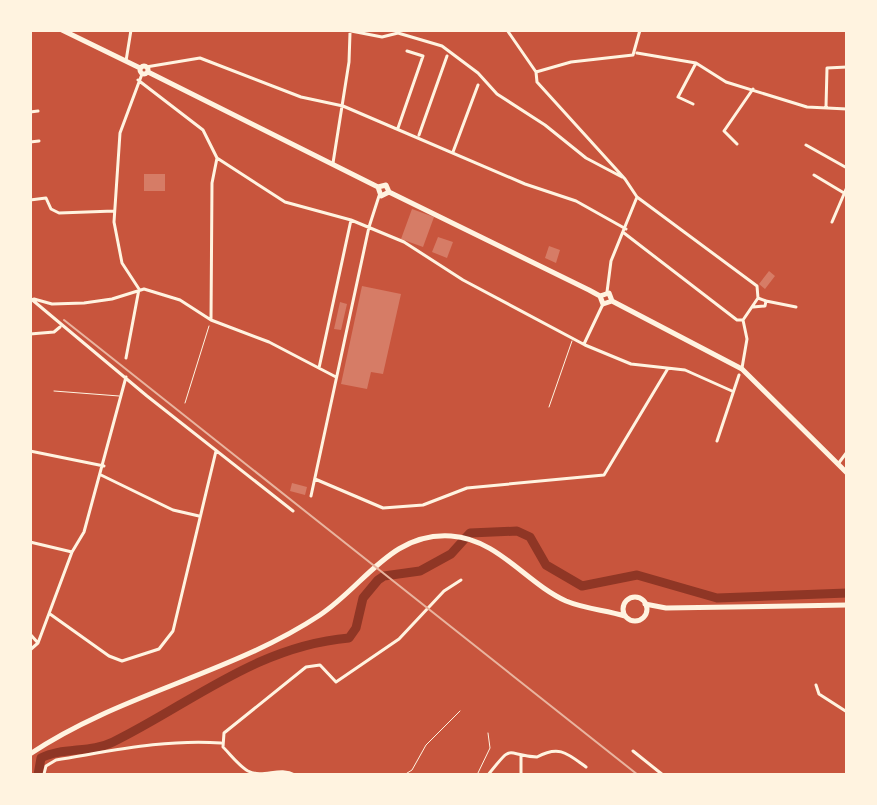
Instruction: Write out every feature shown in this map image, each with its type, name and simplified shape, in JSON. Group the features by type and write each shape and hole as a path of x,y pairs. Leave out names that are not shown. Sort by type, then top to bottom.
{"main road":[{"path":"62,30 378,187 386,185 389,192 600,296 603,304 612,301"},
{"path":"378,187 380,195 389,192"},
{"path":"600,296 607,292 612,301 741,372 847,473"},
{"path":"30,754 321,614 403,545 427,538 456,537 492,549 539,585 566,601 635,621 666,608"},
{"path":"608,611 637,598 645,604 666,608 847,605"},
{"path":"624,604 625,616"},
{"path":"642,618 645,604"}],"street":[{"path":"126,61 131,30"},
{"path":"636,53 640,30"},
{"path":"507,31 519,43 536,72 537,82 625,179 637,197 757,286 758,298 743,320 747,339 741,372 717,441"},
{"path":"333,163 343,106 348,32 382,37 398,33 442,46 478,73 497,94 586,158 625,179"},
{"path":"398,129 423,56 407,51"},
{"path":"536,72 571,62 629,57 636,53 696,63 726,82 807,107 847,109"},
{"path":"419,137 447,56"},
{"path":"143,72 200,58 301,97 343,106 576,201 625,231 705,297 737,320 743,320"},
{"path":"693,104 678,97 696,63"},
{"path":"826,107 827,68 847,67"},
{"path":"143,72 203,130 217,158 244,179 285,202 351,220 404,242 463,280 573,339 631,364 685,370 732,391"},
{"path":"126,358 139,289 122,263 114,211 120,133 143,72"},
{"path":"453,152 478,85"},
{"path":"737,144 724,131 753,89"},
{"path":"30,112 38,111"},
{"path":"30,142 39,141"},
{"path":"806,145 847,168"},
{"path":"211,320 211,196 217,158"},
{"path":"814,175 844,193"},
{"path":"832,222 847,187"},
{"path":"311,496 369,227 380,195"},
{"path":"607,292 611,261 637,197"},
{"path":"30,200 46,198 51,209 59,213 114,211"},
{"path":"319,368 351,220"},
{"path":"31,298 52,304 84,303 112,299 139,289 180,300 211,320 269,342 336,377"},
{"path":"31,298 293,511"},
{"path":"758,298 796,307"},
{"path":"753,307 763,308 766,301"},
{"path":"584,344 603,304"},
{"path":"30,334 54,332 61,325"},
{"path":"315,479 383,508 423,505 467,488 604,475 667,370"},
{"path":"30,650 38,643 72,552 84,532 126,377"},
{"path":"30,451 104,466"},
{"path":"50,614 116,660 132,661 159,649 173,631 216,451"},
{"path":"838,464 847,452"},
{"path":"101,475 173,510 199,516"},
{"path":"30,542 72,552"},
{"path":"221,743 233,724 306,667 320,665 336,682 399,639 444,591 461,580"},
{"path":"30,634 38,643"},
{"path":"816,685 819,694 847,712"},
{"path":"44,774 46,766 56,760 182,740 221,743 252,773 283,770 295,775"},
{"path":"488,775 508,752 537,757 548,750 564,750 586,767"},
{"path":"633,751 663,775"},
{"path":"519,752 523,759 521,775"}],"lane":[{"path":"549,407 573,339"},
{"path":"54,391 121,396"},
{"path":"404,775 412,770 426,745 460,711"},
{"path":"477,775 490,748 488,733"}],"path":[{"path":"185,403 211,320"}],"building":[{"path":"144,174 165,174 165,191 144,191"},
{"path":"412,209 434,217 423,247 401,239"},
{"path":"438,237 453,242 447,258 432,252"},
{"path":"549,246 560,250 556,263 545,258"},
{"path":"769,271 775,276 765,289 759,284"},
{"path":"362,286 401,294 383,374 371,372 367,389 341,384"},
{"path":"340,302 347,304 341,330 334,329"},
{"path":"292,483 307,487 305,495 290,491"}],"waterway":[{"path":"38,775 41,758 113,742 255,664 316,643 349,638 356,628 363,598 378,580 384,576 420,571 451,554 470,533 517,531 530,537 546,565 582,586 637,575 717,598 847,593"}],"railway":[{"path":"64,320 638,775"}]}
